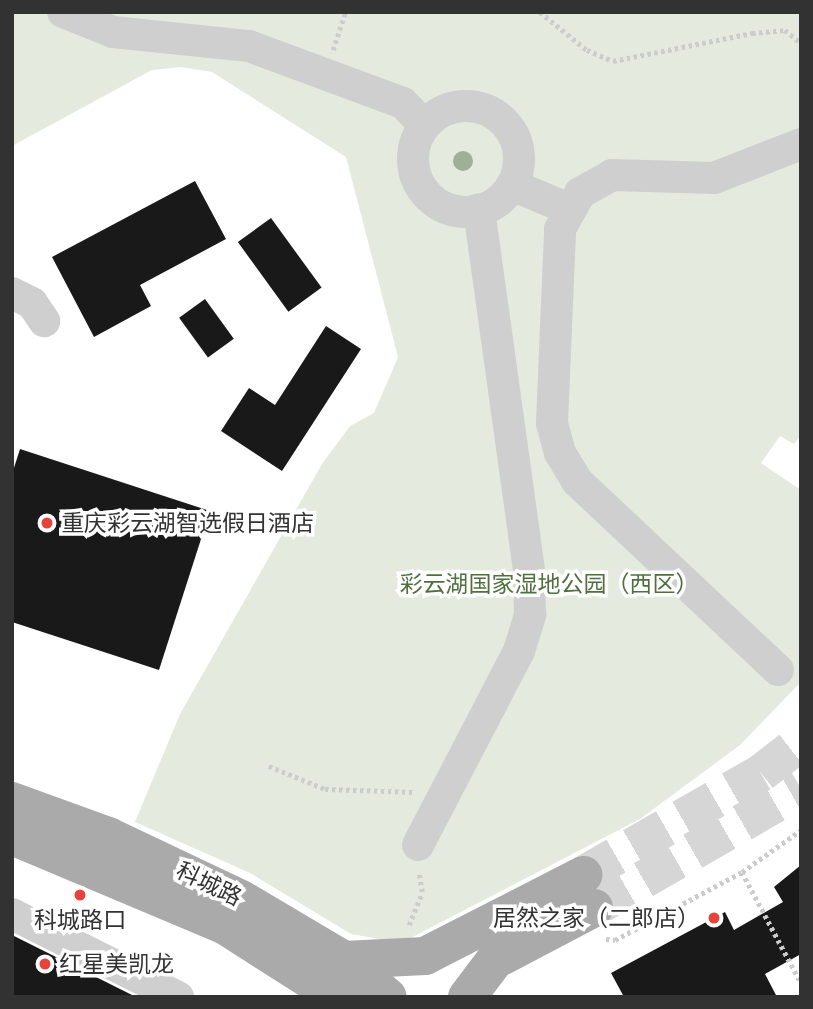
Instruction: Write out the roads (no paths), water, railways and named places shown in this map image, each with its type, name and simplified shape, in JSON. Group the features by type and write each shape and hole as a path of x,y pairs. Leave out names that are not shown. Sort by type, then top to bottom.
{"main road":[{"name":"科城路","path":"12,801 187,872 324,983"},
{"name":"科城路","path":"12,836 224,925 324,983 388,997"},
{"path":"324,983 593,907 495,961 467,997"}],"lane":[{"path":"63,12 113,32 249,46 403,103 424,125"},
{"path":"470,106 501,119 518,150 512,185 479,209 450,210 422,189 413,157 424,125 437,114 470,106"},
{"path":"778,670 577,481 560,453 552,423 559,229 567,208 612,175 714,178 801,144"},
{"path":"512,185 567,208"},
{"path":"418,845 519,651 530,614 529,570 479,209"},
{"path":"12,293 32,303 44,321"},
{"path":"12,914 178,997"}],"tunnel":[{"path":"583,875 761,773 801,742"},
{"path":"594,908 801,789"}],"place":[{"name":"重庆彩云湖智选假日酒店","path":"47,523"},
{"name":"科城路口","path":"80,895"},
{"name":"居然之家（二郎店）","path":"714,918"},
{"name":"红星美凯龙","path":"45,964"}],"park label":[{"name":"彩云湖国家湿地公园（西区）","path":"549,584"}]}
